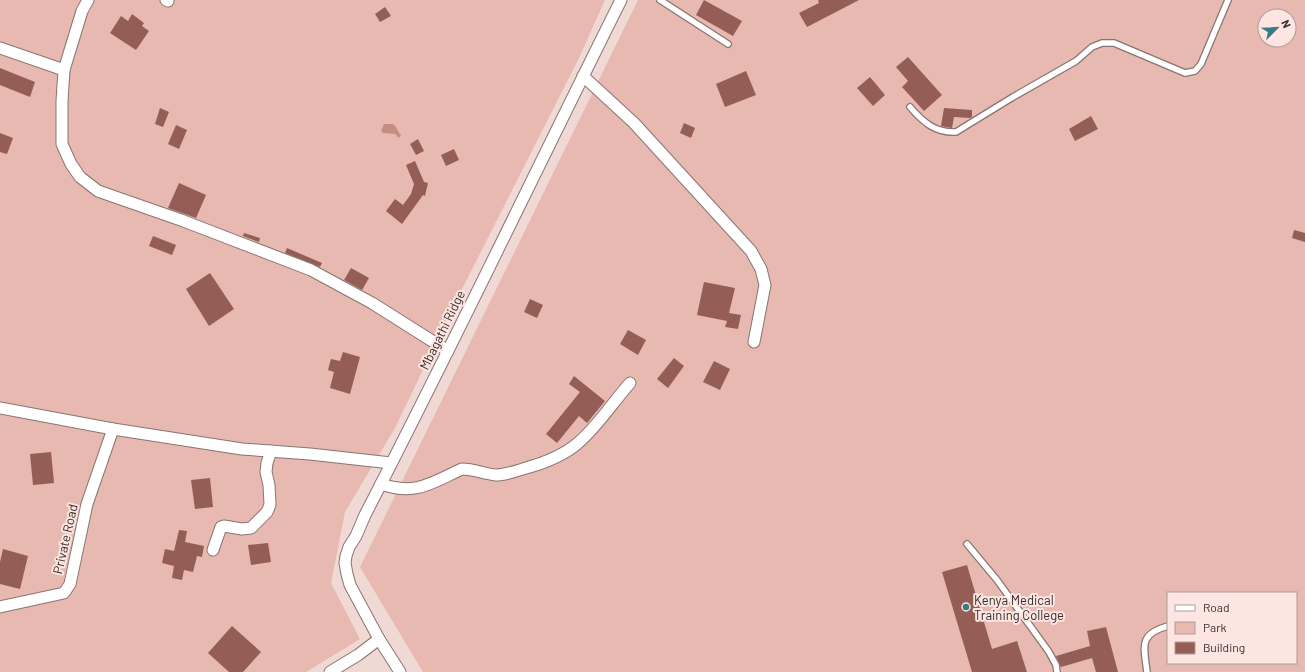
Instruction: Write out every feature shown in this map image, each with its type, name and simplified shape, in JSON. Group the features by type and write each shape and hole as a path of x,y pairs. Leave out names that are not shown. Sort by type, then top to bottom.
{"street":[{"path":"88,0 82,11 64,70 62,101 62,144 71,164 80,177 98,191 181,220 311,270 372,303 448,351"},
{"name":"Mbagathi Ridge","path":"400,672 379,639 350,585 345,563 349,547 356,536 365,515 448,351 621,0"},
{"path":"0,48 64,70"},
{"path":"583,76 634,123 752,251 761,269 765,285 754,342"},
{"path":"381,484 394,488 408,489 428,485 462,469 475,470 496,475 537,465 558,456 577,444 630,383"},
{"path":"0,408 113,429 242,449 310,454 391,463"},
{"name":"Private Road","path":"0,607 64,593 70,584 87,504 113,429"},
{"path":"213,550 221,528 224,526 242,529 251,528 267,512 270,505 269,485 266,472 267,463 272,451"},
{"path":"330,672 358,655 379,639"}],"lane":[{"path":"660,0 728,44"},
{"path":"910,107 922,121 936,130 947,133 956,132 1076,61 1092,47 1102,43 1114,44 1185,73 1195,71 1201,64 1228,0"},
{"path":"967,544 997,580 1049,652 1056,664 1057,672"},
{"path":"1146,672 1144,646 1146,638 1152,633 1167,626"}],"green space":[{"path":"0,0 605,0 578,60 458,297 395,428 345,512 331,583 360,639 306,672 0,672"},
{"path":"638,0 1305,0 1305,672 423,672 360,567"}],"shaded area":[{"path":"384,124 393,124 401,135 399,138 395,134 383,133 381,131"}],"building":[{"path":"704,0 742,21 733,36 696,15"},
{"path":"818,0 859,0 807,27 799,13 819,3"},
{"path":"385,7 391,16 380,22 375,14"},
{"path":"132,14 144,23 142,26 149,31 136,50 110,33 121,16 128,21"},
{"path":"908,57 942,95 924,111 902,87 908,81 896,67"},
{"path":"0,68 35,82 30,97 0,85"},
{"path":"746,71 756,95 725,107 716,84"},
{"path":"870,77 885,95 873,106 857,88"},
{"path":"160,108 169,112 163,127 155,124"},
{"path":"944,108 972,110 972,117 954,117 952,128 941,126"},
{"path":"1091,116 1098,129 1075,141 1069,129"},
{"path":"684,123 695,128 691,138 680,133"},
{"path":"176,125 187,130 179,149 168,144"},
{"path":"0,133 13,138 7,154 0,152"},
{"path":"418,139 424,151 416,155 410,144"},
{"path":"454,149 459,160 446,166 441,155"},
{"path":"415,161 424,182 428,183 425,196 423,195 402,224 386,211 395,199 403,205 411,194 414,184 406,165"},
{"path":"179,183 206,195 196,218 168,208"},
{"path":"1294,230 1305,233 1305,242 1292,238"},
{"path":"244,233 260,238 259,242 243,236"},
{"path":"153,236 176,245 172,255 149,246"},
{"path":"287,248 322,263 320,267 285,253"},
{"path":"351,268 369,278 362,290 344,280"},
{"path":"210,273 234,309 209,326 186,289"},
{"path":"704,282 735,288 729,313 741,315 738,329 725,327 727,321 697,315"},
{"path":"530,299 543,305 537,318 524,312"},
{"path":"628,330 646,340 638,355 620,344"},
{"path":"343,352 360,357 350,394 330,388 334,372 328,370 331,359 340,361"},
{"path":"674,358 684,366 668,388 657,379"},
{"path":"714,361 730,369 720,390 703,382"},
{"path":"574,376 605,401 587,423 579,416 557,443 546,434 580,392 569,384"},
{"path":"51,452 54,483 33,485 30,454"},
{"path":"210,478 213,507 195,509 191,480"},
{"path":"179,530 187,531 185,542 204,546 202,557 197,556 193,572 184,570 182,580 172,578 174,566 162,563 165,549 174,551"},
{"path":"268,543 271,562 251,565 248,545"},
{"path":"3,549 28,556 20,589 0,584 0,562"},
{"name":"Kenya Medical Training College","path":"967,565 992,649 1017,641 1027,672 972,672 942,572"},
{"path":"232,626 261,652 243,672 229,672 208,653"},
{"path":"1106,627 1118,672 1096,672 1092,658 1061,667 1056,656 1090,646 1087,631"}],"place":[{"name":"Kenya Medical Training College","path":"966,607"}]}
